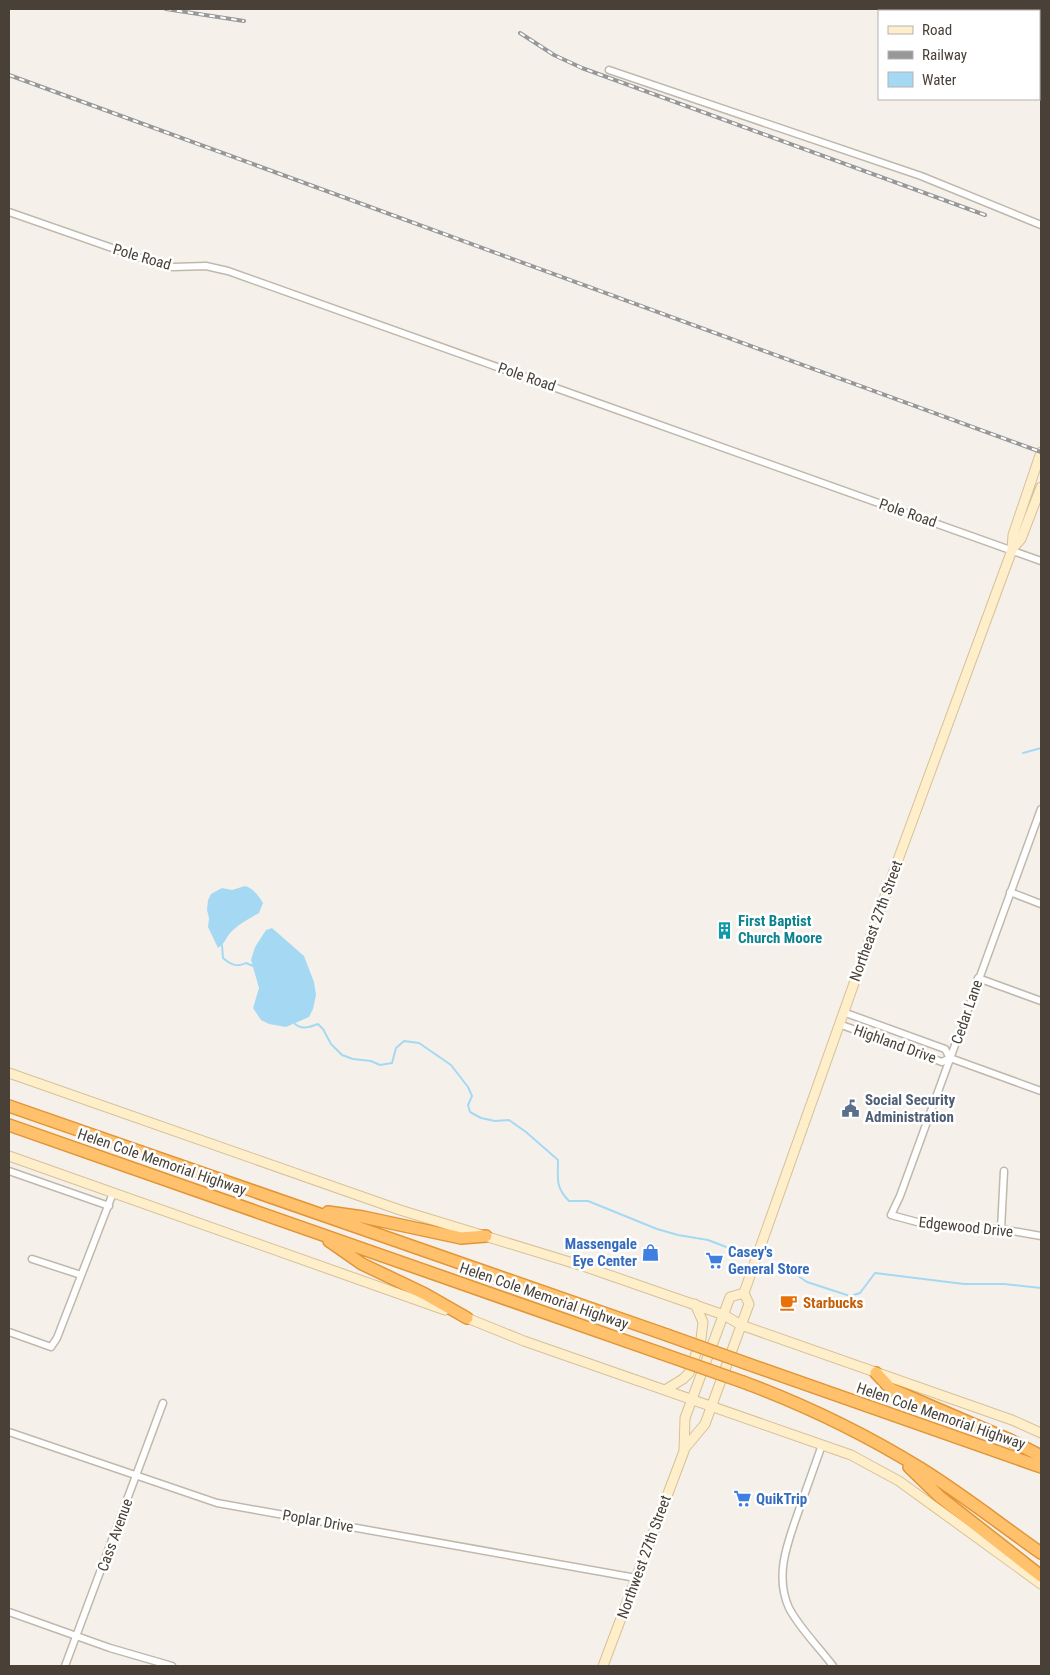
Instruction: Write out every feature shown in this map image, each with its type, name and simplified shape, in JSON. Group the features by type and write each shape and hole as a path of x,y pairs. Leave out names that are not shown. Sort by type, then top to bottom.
{"highway":[{"name":"Helen Cole Memorial Highway","path":"9,1106 1041,1467"},
{"name":"Helen Cole Memorial Highway","path":"9,1125 743,1382 828,1417 893,1452 948,1487 1041,1553"},
{"path":"301,1208 363,1217 461,1238 486,1236"},
{"path":"316,1232 362,1264 425,1294 467,1318"},
{"path":"876,1373 884,1383 896,1392 1010,1440 1041,1456"},
{"path":"893,1452 940,1497 1041,1576"}],"main road":[{"name":"Northeast 27th Street","path":"741,1325 748,1304 744,1293 843,1012 1012,550 1013,536 1041,452"},
{"name":"Northeast 27th Street","path":"1012,550 1021,539 1041,488"},
{"path":"9,1073 400,1210 558,1258 695,1304 724,1315 741,1325 1012,1420 1041,1433"},
{"path":"9,1156 393,1290 524,1341 850,1455 899,1481 1041,1584"},
{"path":"724,1315 730,1297 744,1293"},
{"path":"665,1390 683,1379 688,1373 701,1339 704,1330 703,1322 695,1304"},
{"name":"Northwest 27th Street","path":"603,1666 685,1448 686,1418 724,1315"},
{"name":"Northwest 27th Street","path":"685,1448 705,1424 741,1325"}],"street":[{"path":"609,70 921,176 1041,226"},
{"name":"Pole Road","path":"9,212 158,264 174,267 206,266 228,271 1041,561"},
{"name":"Cedar Lane","path":"891,1215 900,1196 1041,809"},
{"path":"1010,892 1041,904"},
{"path":"978,978 1041,1001"},
{"name":"Highland Drive","path":"843,1012 945,1049 950,1058 1041,1091"},
{"name":"Highland Drive","path":"839,1024 942,1062 950,1058"},
{"path":"9,1171 109,1206"},
{"path":"1001,1229 1004,1171"},
{"path":"9,1332 52,1347 114,1193"},
{"name":"Edgewood Drive","path":"891,1215 932,1226 1001,1229 1041,1236"},
{"path":"32,1258 82,1276"},
{"name":"Cass Avenue","path":"66,1666 163,1403"},
{"name":"Poplar Drive","path":"9,1432 203,1499 636,1578"},
{"path":"822,1445 787,1543 783,1561 782,1580 786,1599 794,1616 833,1666"},
{"path":"9,1612 142,1659 172,1666"}],"water":[{"path":"245,886 256,893 263,903 259,913 234,929 218,948 208,927 208,900 211,894 222,888 232,890"},
{"path":"272,928 304,956 314,982 316,995 309,1017 286,1027 269,1024 261,1020 253,1008 259,988 251,960 255,947 266,930"}],"waterway":[{"path":"1023,753 1041,748"},
{"path":"222,945 223,958 228,962 234,965 246,963 253,966"},
{"path":"295,1024 303,1027 318,1024 331,1044 342,1055 353,1059 371,1061 380,1065 392,1063 396,1048 404,1041 419,1043 451,1065 468,1087 472,1096 468,1105 470,1112 481,1118 495,1121 509,1120 558,1160 559,1187 569,1201 588,1201 657,1229 708,1240 734,1250"},
{"path":"774,1266 794,1273 807,1282 850,1296 860,1293 875,1273 964,1284 1004,1284 1041,1288"}],"railway":[{"path":"166,9 244,21"},
{"path":"520,33 554,55 582,68 985,215"},
{"path":"9,75 1041,452"}],"place":[{"name":"First Baptist Church Moore","path":"724,930"},
{"name":"Social Security Administration","path":"851,1109"},
{"name":"Massengale Eye Center","path":"651,1253"},
{"name":"Casey's General Store","path":"714,1261"},
{"name":"Starbucks","path":"789,1303"},
{"name":"QuikTrip","path":"742,1499"}]}
